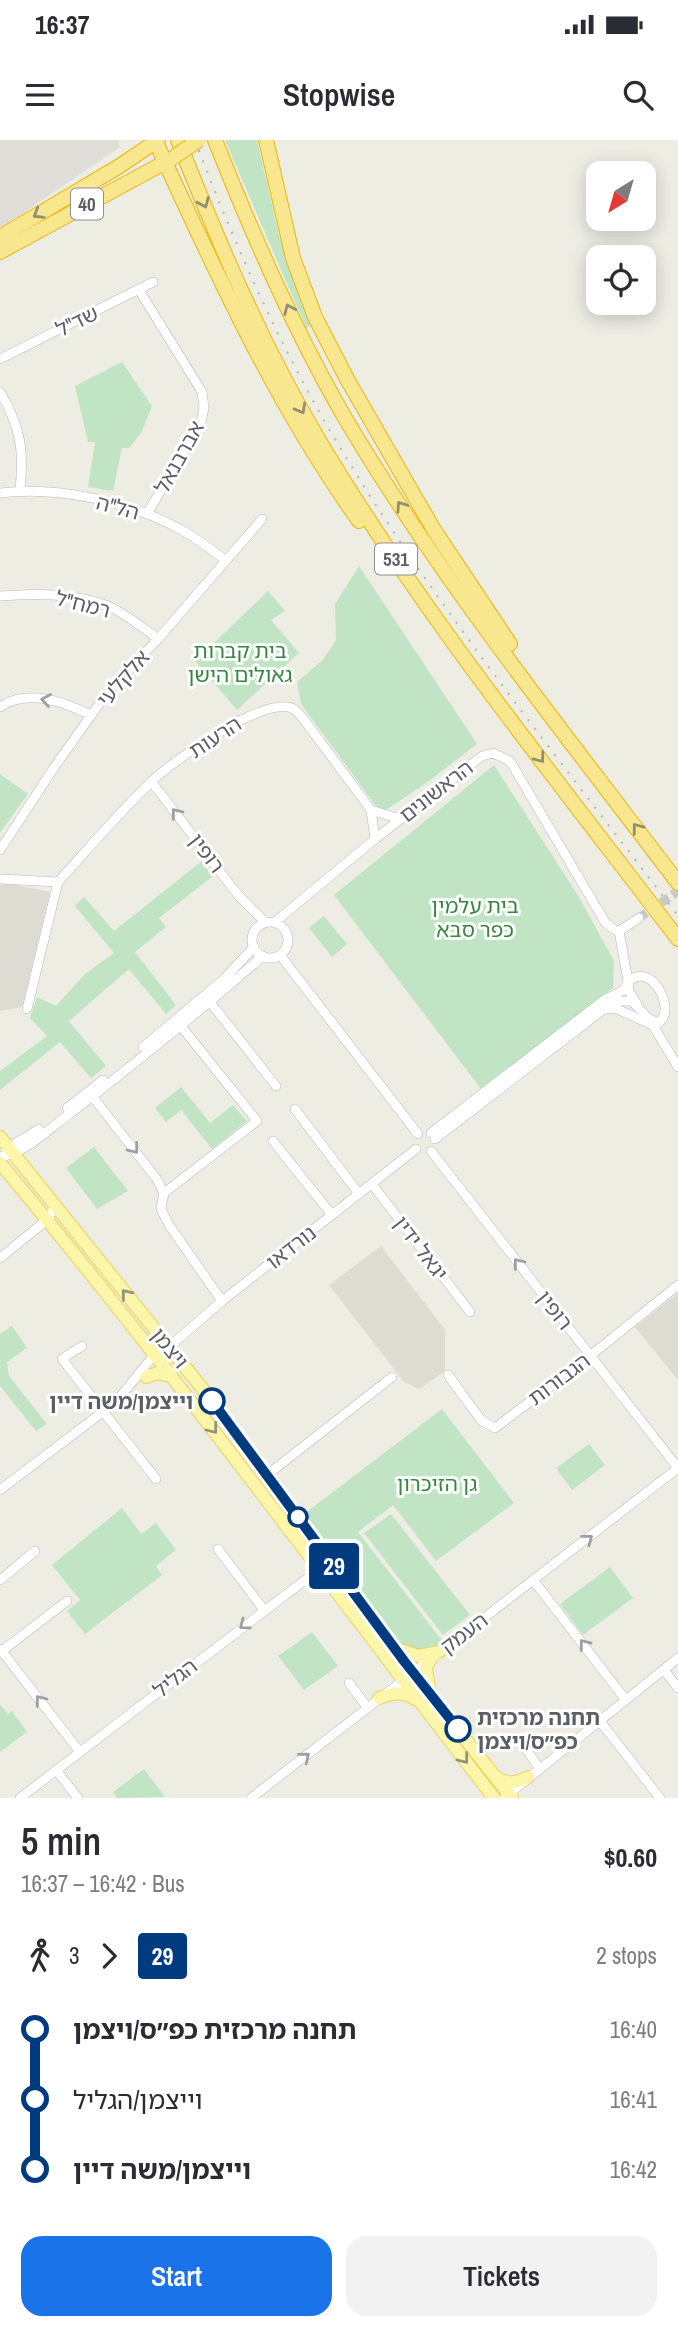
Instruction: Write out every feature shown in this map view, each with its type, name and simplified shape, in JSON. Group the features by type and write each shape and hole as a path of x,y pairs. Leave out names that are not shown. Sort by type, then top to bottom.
{"highway":[{"path":"118,167 135,140"},
{"name":"531","path":"178,140 264,337 316,436 398,562 525,737 678,939"},
{"name":"40","path":"0,252 170,160 198,140"},
{"name":"531","path":"215,140 295,323 346,419 453,582 678,883"},
{"path":"156,141 170,160 177,187 248,335 306,443 388,562 525,737"},
{"name":"40","path":"0,236 118,167 156,141"},
{"path":"267,141 293,258 308,301 327,342 434,530 585,760"},
{"path":"102,195 152,175 169,179 177,187"}],"main road":[{"name":"ויצמן","path":"0,1137 6,1153 55,1205 267,1475 395,1649 407,1676"},
{"name":"ויצמן","path":"0,1163 157,1359 318,1569 424,1697 494,1775 508,1797"},
{"path":"146,1377 158,1373 170,1376"},
{"path":"395,1649 419,1656 436,1655"},
{"path":"379,1698 396,1693 424,1697 426,1667 436,1655"},
{"name":"ויצמן","path":"424,1697 494,1798"},
{"path":"494,1775 508,1782 528,1777"}],"street":[{"name":"שד\"ל","path":"0,359 153,282"},
{"name":"אברבנאל","path":"139,290 202,392 204,408 201,422 148,514"},
{"path":"0,392 21,442 23,459 20,490"},
{"name":"הל\"ה","path":"0,493 20,490 58,493 106,502 148,514 185,532 225,560"},
{"name":"אלקלעי","path":"0,850 107,693 158,639 262,519"},
{"name":"רמח\"ל","path":"0,596 45,595 82,599 108,606 158,639"},
{"path":"0,707 21,698 44,699 70,705 91,715"},
{"name":"הרעות","path":"27,1009 58,882 151,781 229,724 281,706 294,709 372,810"},
{"name":"הראשונים","path":"270,922 481,756 494,753 510,761 605,922 619,931"},
{"name":"רופין","path":"151,781 238,895 270,922"},
{"path":"375,839 372,810 400,819"},
{"path":"0,879 58,882"},
{"path":"639,918 619,931 628,983 637,1004 678,1067"},
{"path":"270,922 285,929 288,940 284,951 274,958 263,956 252,942 255,930 270,922"},
{"path":"6,1153 177,1020 224,979 254,947"},
{"path":"280,955 418,1134"},
{"path":"6,1153 92,1096 263,956"},
{"path":"624,958 639,975"},
{"path":"433,1136 604,1000 622,991 639,975 647,975 654,980 673,1004 671,1013 663,1021 656,1023 615,1008 603,1009"},
{"path":"433,1136 603,1009 620,1000 637,1004"},
{"path":"210,1002 276,1086"},
{"path":"164,1193 257,1121 180,1025"},
{"path":"92,1096 156,1178 164,1193 161,1209 169,1225 222,1301"},
{"path":"295,1109 359,1194"},
{"path":"424,1131 433,1136 435,1146 431,1151 425,1153 416,1150 414,1140 418,1134 424,1131"},
{"path":"273,1141 332,1215"},
{"name":"נורדאו","path":"157,1359 222,1301 416,1150"},
{"name":"רופין","path":"431,1151 678,1468"},
{"name":"יגאל ידין","path":"372,1184 470,1312"},
{"path":"30,1199 36,1219 32,1232"},
{"path":"0,1256 47,1220 55,1205"},
{"name":"הגבורות","path":"448,1375 481,1420 495,1428 678,1285"},
{"path":"82,1346 62,1359 156,1479"},
{"path":"126,1392 146,1377 157,1359"},
{"path":"2,1484 104,1412 157,1359"},
{"path":"267,1475 392,1377"},
{"name":"העמק","path":"251,1798 678,1468"},
{"path":"218,1549 264,1610"},
{"path":"0,1580 35,1551"},
{"name":"הגליל","path":"20,1798 318,1569 333,1564"},
{"path":"534,1581 625,1699"},
{"path":"66,1601 1,1650 80,1752"},
{"path":"508,1797 539,1768 678,1658"},
{"path":"664,1670 678,1688"},
{"path":"349,1683 367,1707"},
{"path":"599,1720 660,1798"},
{"path":"526,1749 539,1768"},
{"path":"57,1770 78,1798"}],"shaded area":[{"path":"0,140 118,140 120,147 0,229"},
{"path":"7,883 50,892 22,1007 0,1011 0,885"},
{"path":"381,1246 445,1330 445,1371 419,1389 404,1382 329,1285"},
{"path":"678,1293 678,1380 635,1327"}],"green space":[{"path":"225,140 257,140 279,235 311,326 306,328"},
{"path":"122,362 152,406 141,433 129,448 122,448 113,491 88,487 95,442 88,442 75,386"},
{"path":"359,566 477,744 386,810 376,806 301,704 297,682 323,660 336,640 335,604"},
{"name":"בית קברות גאולים הישן","path":"268,591 285,611 271,620 299,653 237,710 195,661"},
{"name":"בית עלמין כפר סבא","path":"494,765 579,897 614,961 613,988 481,1089 334,895"},
{"path":"0,774 28,794 0,833"},
{"path":"202,861 212,877 159,918 166,927 135,952 176,1005 166,1014 129,969 69,1021 106,1066 91,1078 60,1042 0,1090 0,1071 47,1036 30,1018 37,997 56,1006 85,974 114,953 75,906 84,897 114,931"},
{"path":"324,916 347,944 332,957 309,928"},
{"path":"181,1087 210,1123 233,1105 247,1121 212,1149 181,1110 166,1122 155,1108"},
{"path":"94,1147 128,1191 97,1209 66,1168"},
{"path":"12,1326 27,1348 7,1362 9,1376 47,1424 36,1431 0,1386 0,1334"},
{"name":"גן הזיכרון","path":"442,1409 514,1503 436,1561 393,1505 358,1532 444,1643 428,1652 402,1647 304,1514"},
{"path":"589,1444 605,1465 572,1490 556,1468"},
{"path":"122,1508 141,1534 156,1523 176,1550 156,1566 162,1575 85,1634 67,1611 80,1600 52,1565"},
{"path":"391,1514 470,1615 443,1635 364,1533"},
{"path":"610,1567 633,1598 583,1635 560,1604"},
{"path":"312,1632 338,1666 304,1690 278,1656"},
{"path":"0,1704 8,1714 12,1711 27,1732 0,1752"},
{"path":"144,1769 165,1797 117,1798 113,1792"}],"tunnel":[{"path":"639,918 678,891"}],"railway":[{"path":"195,140 273,324 329,429 368,493 452,617 678,916"}],"bus line":[{"name":"29","path":"212,1401 404,1661 458,1729"}],"place":[{"name":"וייצמן/משה דיין","path":"212,1401"},
{"name":"תחנה מרכזית כפ״ס/ויצמן","path":"458,1729"}]}
